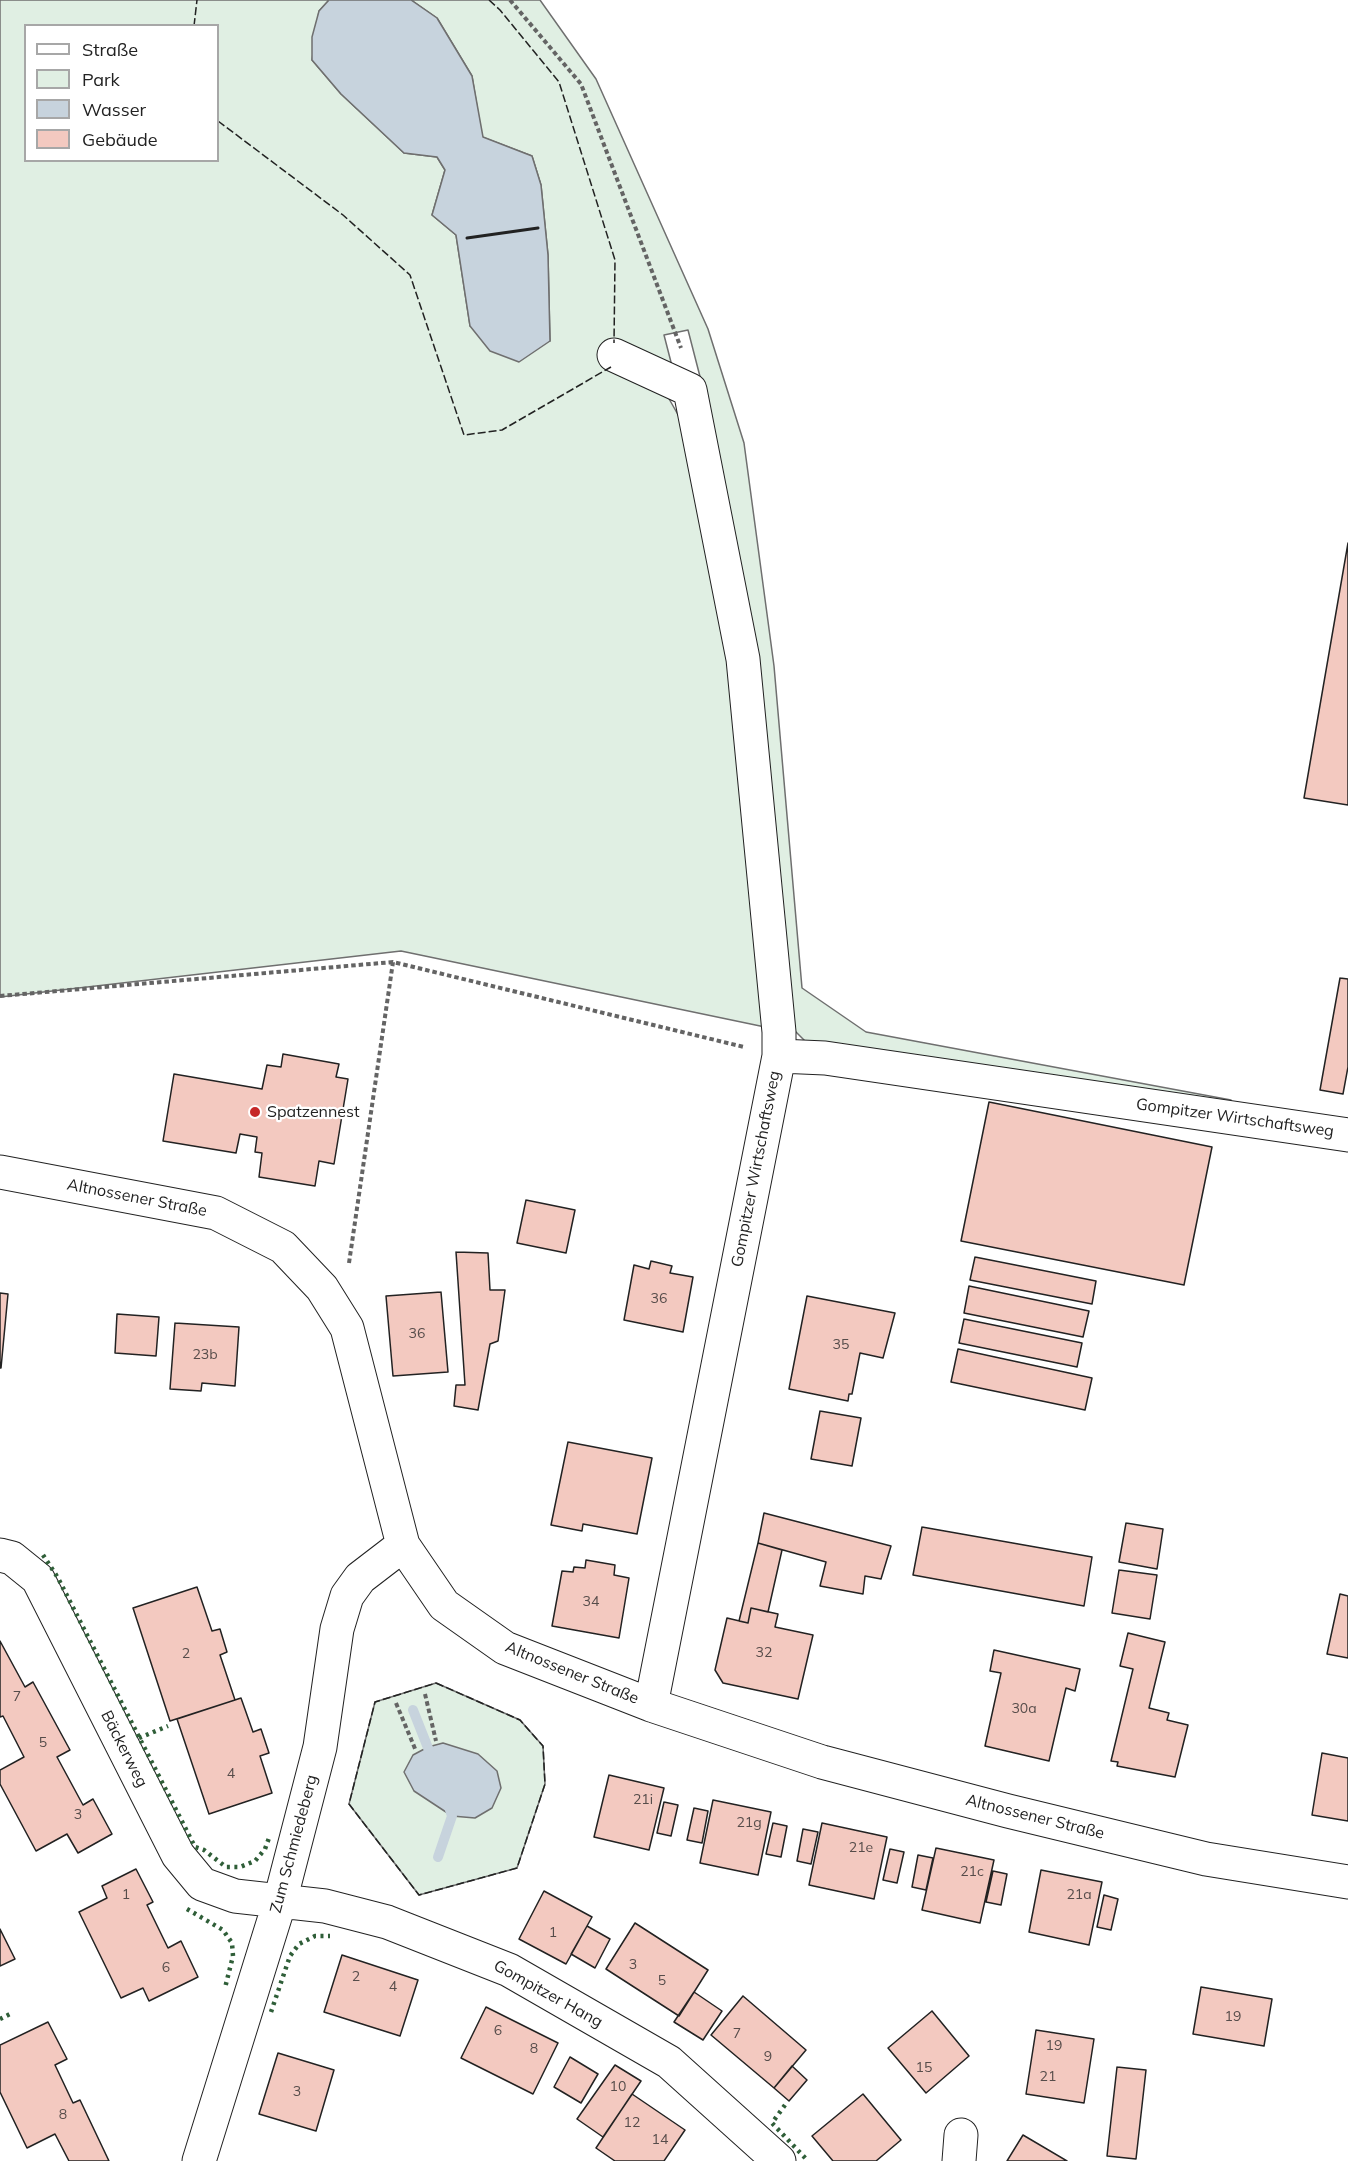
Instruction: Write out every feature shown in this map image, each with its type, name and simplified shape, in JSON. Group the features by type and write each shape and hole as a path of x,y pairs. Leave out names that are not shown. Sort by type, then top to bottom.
{"street":[{"path":"614,355 690,390 743,659 778,1021 779,1056"},
{"name":"Gompitzer Wirtschaftsweg","path":"651,1705 770,1089 779,1056 825,1059 1348,1135"},
{"name":"Altnossener Straße","path":"0,1172 216,1213 283,1247 322,1288 347,1328 404,1545 444,1605 505,1648 651,1705 822,1762 1008,1811 1206,1859 1348,1882"},
{"name":"Zum Schmiedeberg","path":"199,2161 280,1901 320,1747 337,1629 347,1596 360,1578 404,1545"},
{"name":"Bäckerweg","path":"0,1555 12,1558 38,1579 178,1856 202,1884 235,1896 280,1901"},
{"name":"Gompitzer Hang","path":"280,1901 325,1906 387,1922 509,1970 669,2062 779,2161"}],"path":[{"path":"510,0 581,84 679,338 690,390"},
{"path":"322,1288 347,1273 393,962"},
{"path":"0,996 393,962 779,1056"},
{"path":"425,1695 436,1741"},
{"path":"396,1703 416,1751"}],"green space":[{"path":"0,0 329,0 319,11 312,60 341,94 404,153 437,157 445,170 432,215 456,235 470,326 550,341 548,255 541,185 532,156 482,137 472,76 437,18 411,0 540,0 596,79 708,329 744,443 774,666 802,988 866,1032 1231,1100 1229,1110 807,1043 788,1024 705,396 688,330 664,335 672,366 668,397 681,420 735,661 765,1027 401,951 0,997"},
{"path":"436,1683 520,1720 543,1746 545,1784 517,1868 419,1895 349,1804 375,1702"}],"water":[{"path":"329,0 411,0 437,18 472,76 483,137 532,156 541,185 548,255 550,341 519,362 490,351 470,326 456,235 432,215 445,170 437,157 404,153 341,94 312,60 312,37 319,11"},
{"path":"443,1743 478,1754 497,1771 501,1788 492,1808 475,1818 452,1816 414,1791 404,1772 413,1755 428,1747"}],"building":[{"path":"1348,543 1348,805 1304,798"},
{"path":"1340,978 1348,979 1348,1067 1343,1094 1320,1090"},
{"name":"Spatzennest","path":"283,1054 339,1064 336,1077 348,1079 334,1164 319,1161 315,1186 259,1177 262,1153 255,1152 257,1137 240,1134 236,1153 163,1141 174,1074 262,1089 267,1065 281,1067"},
{"path":"989,1102 1212,1147 1184,1285 961,1241"},
{"path":"526,1200 575,1210 566,1253 517,1243"},
{"path":"456,1252 488,1253 490,1290 505,1290 498,1341 490,1344 478,1410 454,1406 456,1385 465,1385"},
{"path":"975,1257 1096,1281 1092,1304 970,1280"},
{"path":"651,1261 672,1266 670,1273 693,1277 683,1332 624,1320 634,1265 649,1269"},
{"path":"969,1286 1089,1311 1083,1337 964,1313"},
{"path":"441,1292 448,1372 393,1376 386,1296"},
{"path":"0,1293 8,1294 1,1368 0,1368"},
{"path":"807,1296 895,1313 883,1358 860,1353 852,1394 849,1394 848,1401 789,1389"},
{"path":"117,1314 159,1317 156,1356 115,1353"},
{"path":"964,1319 1082,1343 1077,1367 959,1343"},
{"path":"175,1323 239,1327 235,1386 202,1383 201,1391 170,1389"},
{"path":"958,1349 1092,1378 1085,1410 951,1382"},
{"path":"820,1411 861,1418 852,1466 811,1459"},
{"path":"568,1442 652,1458 637,1534 583,1524 582,1531 551,1525"},
{"path":"764,1513 891,1546 881,1579 865,1576 863,1594 820,1586 826,1562 758,1543"},
{"path":"1126,1523 1163,1529 1157,1569 1119,1562"},
{"path":"922,1527 1092,1557 1084,1606 913,1575"},
{"path":"758,1543 782,1550 768,1612 751,1608 748,1623 739,1621"},
{"path":"586,1560 615,1565 614,1575 629,1578 619,1638 552,1626 562,1571 573,1572 574,1567 585,1568"},
{"path":"1119,1570 1157,1575 1150,1619 1112,1613"},
{"path":"197,1587 212,1631 220,1629 227,1652 220,1655 235,1700 170,1721 133,1608"},
{"path":"1340,1594 1348,1596 1348,1658 1327,1654"},
{"path":"751,1608 778,1614 775,1627 813,1635 798,1699 723,1683 715,1670 727,1618 748,1623"},
{"path":"1128,1633 1165,1642 1149,1708 1169,1713 1167,1720 1188,1725 1175,1777 1117,1766 1118,1762 1111,1761 1133,1669 1120,1666"},
{"path":"0,1641 25,1687 33,1682 70,1750 57,1757 83,1805 93,1799 112,1834 78,1853 67,1834 36,1851 0,1784 0,1770 24,1757 3,1716 0,1717"},
{"path":"994,1650 1080,1669 1075,1691 1066,1688 1049,1761 985,1746 1001,1673 990,1671"},
{"path":"241,1698 253,1732 261,1729 269,1753 260,1756 272,1793 209,1814 177,1719"},
{"path":"1322,1753 1348,1758 1348,1821 1312,1815"},
{"path":"609,1775 664,1788 649,1850 594,1837"},
{"path":"713,1800 771,1812 758,1875 700,1863"},
{"path":"664,1802 678,1805 671,1836 657,1833"},
{"path":"694,1808 708,1811 702,1843 687,1840"},
{"path":"773,1823 787,1826 781,1857 766,1854"},
{"path":"822,1823 887,1837 874,1899 809,1885"},
{"path":"803,1829 818,1832 811,1864 797,1861"},
{"path":"936,1848 994,1860 980,1923 922,1910"},
{"path":"890,1849 904,1852 897,1883 883,1880"},
{"path":"918,1855 933,1858 926,1890 912,1887"},
{"path":"136,1869 153,1902 147,1905 168,1948 181,1941 198,1977 149,2001 143,1988 121,1998 79,1912 107,1898 102,1886"},
{"path":"1041,1870 1102,1882 1089,1945 1029,1932"},
{"path":"993,1871 1007,1874 1001,1905 986,1902"},
{"path":"544,1891 592,1917 566,1964 519,1939"},
{"path":"1104,1895 1118,1899 1111,1930 1097,1927"},
{"path":"635,1923 708,1970 679,2016 606,1969"},
{"path":"587,1926 610,1939 595,1968 571,1954"},
{"path":"0,1929 15,1959 0,1966"},
{"path":"342,1955 418,1980 400,2036 324,2012"},
{"path":"1201,1987 1272,1999 1264,2046 1193,2034"},
{"path":"694,1992 722,2011 703,2040 674,2022"},
{"path":"743,1996 806,2050 774,2088 711,2035"},
{"path":"486,2007 558,2043 533,2094 461,2058"},
{"path":"932,2011 969,2056 926,2093 888,2048"},
{"path":"48,2022 67,2059 55,2065 73,2103 80,2100 109,2161 69,2161 55,2134 27,2148 0,2092 0,2045"},
{"path":"1036,2030 1094,2039 1084,2103 1026,2094"},
{"path":"278,2053 334,2070 316,2131 259,2114"},
{"path":"570,2057 598,2074 581,2103 554,2087"},
{"path":"615,2065 641,2081 603,2137 577,2119"},
{"path":"792,2066 807,2080 789,2101 774,2088"},
{"path":"1117,2067 1146,2070 1136,2159 1107,2156"},
{"path":"632,2094 685,2130 664,2161 615,2161 596,2148"},
{"path":"863,2094 901,2140 876,2161 833,2161 812,2136"},
{"path":"1023,2135 1067,2161 1007,2161"}],"waterway":[{"path":"413,1710 432,1758"},
{"path":"438,1857 452,1816 448,1804"}],"hedge":[{"path":"43,1555 58,1578 195,1847 204,1850 226,1867 240,1867 255,1861 265,1849 269,1838"},
{"path":"139,1738 168,1726"},
{"path":"187,1909 223,1930 232,1943 233,1956 225,1988"},
{"path":"271,2012 290,1956 299,1944 315,1936 330,1936"},
{"path":"0,2019 12,2013"},
{"path":"785,2105 772,2123 808,2161"}],"fence":[{"path":"194,24 197,0"},
{"path":"489,0 500,10 559,82 615,260 614,343"},
{"path":"219,122 343,215 410,275 464,435 502,430 611,367"},
{"path":"436,1683 520,1720 543,1746 545,1784 517,1868 419,1895 349,1804 375,1702 436,1683"}],"wall":[{"path":"467,238 538,228"}],"place":[{"name":"Spatzennest","path":"255,1112"}]}
